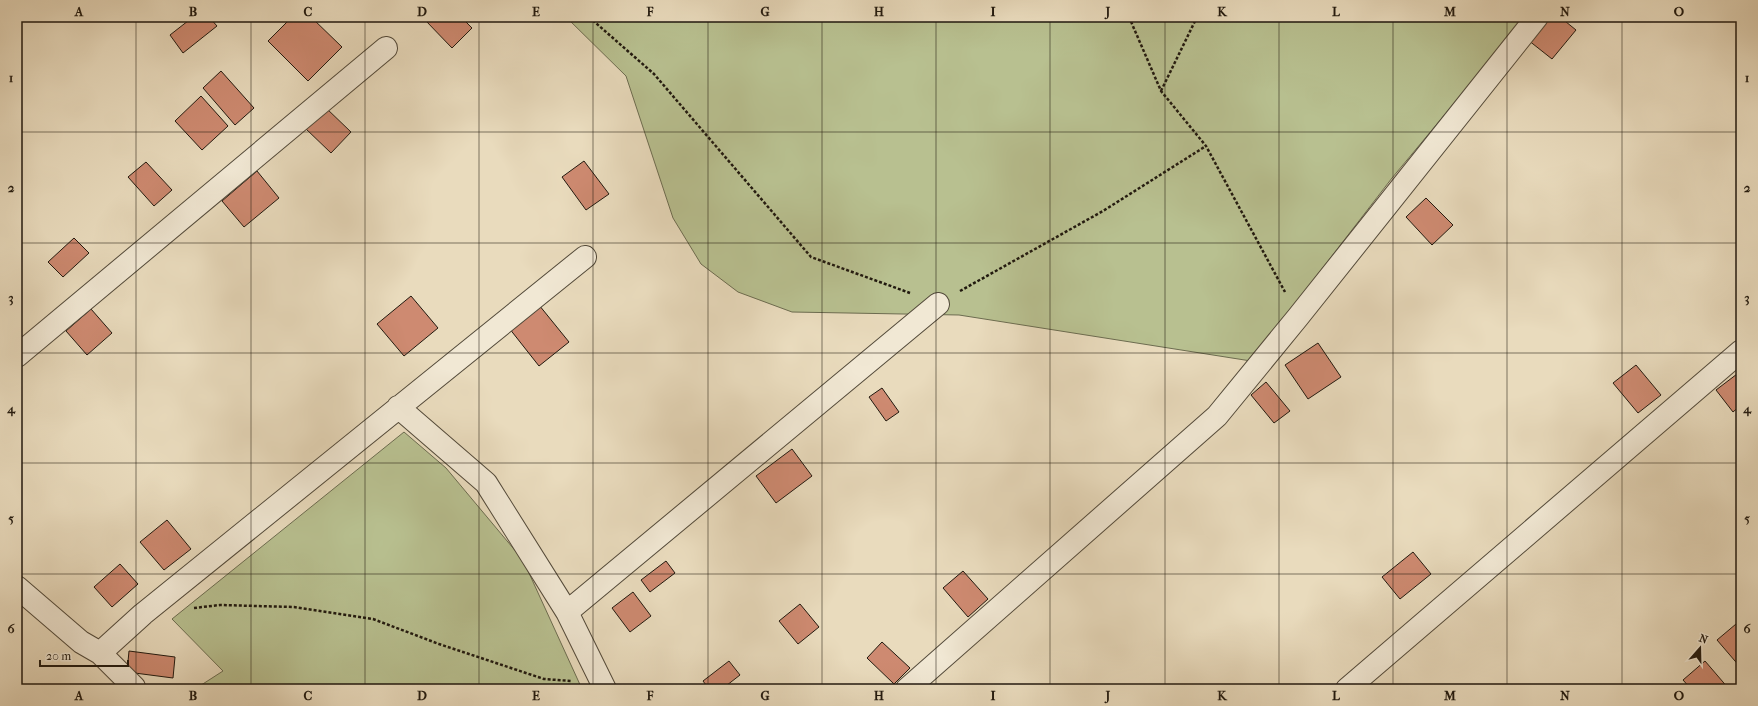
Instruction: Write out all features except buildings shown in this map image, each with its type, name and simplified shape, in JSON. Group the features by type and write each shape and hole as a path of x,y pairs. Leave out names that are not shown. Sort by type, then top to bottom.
{"street":[{"path":"907,689 1217,416 1298,318 1537,17"},
{"path":"17,356 386,48"},
{"path":"100,653 144,614 585,257"},
{"path":"567,612 938,304"},
{"path":"1347,689 1741,351"},
{"path":"398,407 486,483 567,612 604,687"},
{"path":"17,587 81,642 100,653 134,687"}],"path":[{"path":"589,17 654,74 811,257 938,304 1103,210 1206,146"},
{"path":"1129,17 1161,91 1206,146 1298,318"},
{"path":"1161,91 1198,17"},
{"path":"189,609 220,605 294,607 372,619 439,644 544,679 604,687"}],"green space":[{"path":"566,17 1526,17 1392,178 1251,361 959,315 792,312 738,292 701,264 673,218 626,76"},
{"path":"404,432 446,468 523,560 582,689 195,689 223,671 172,619"}]}
